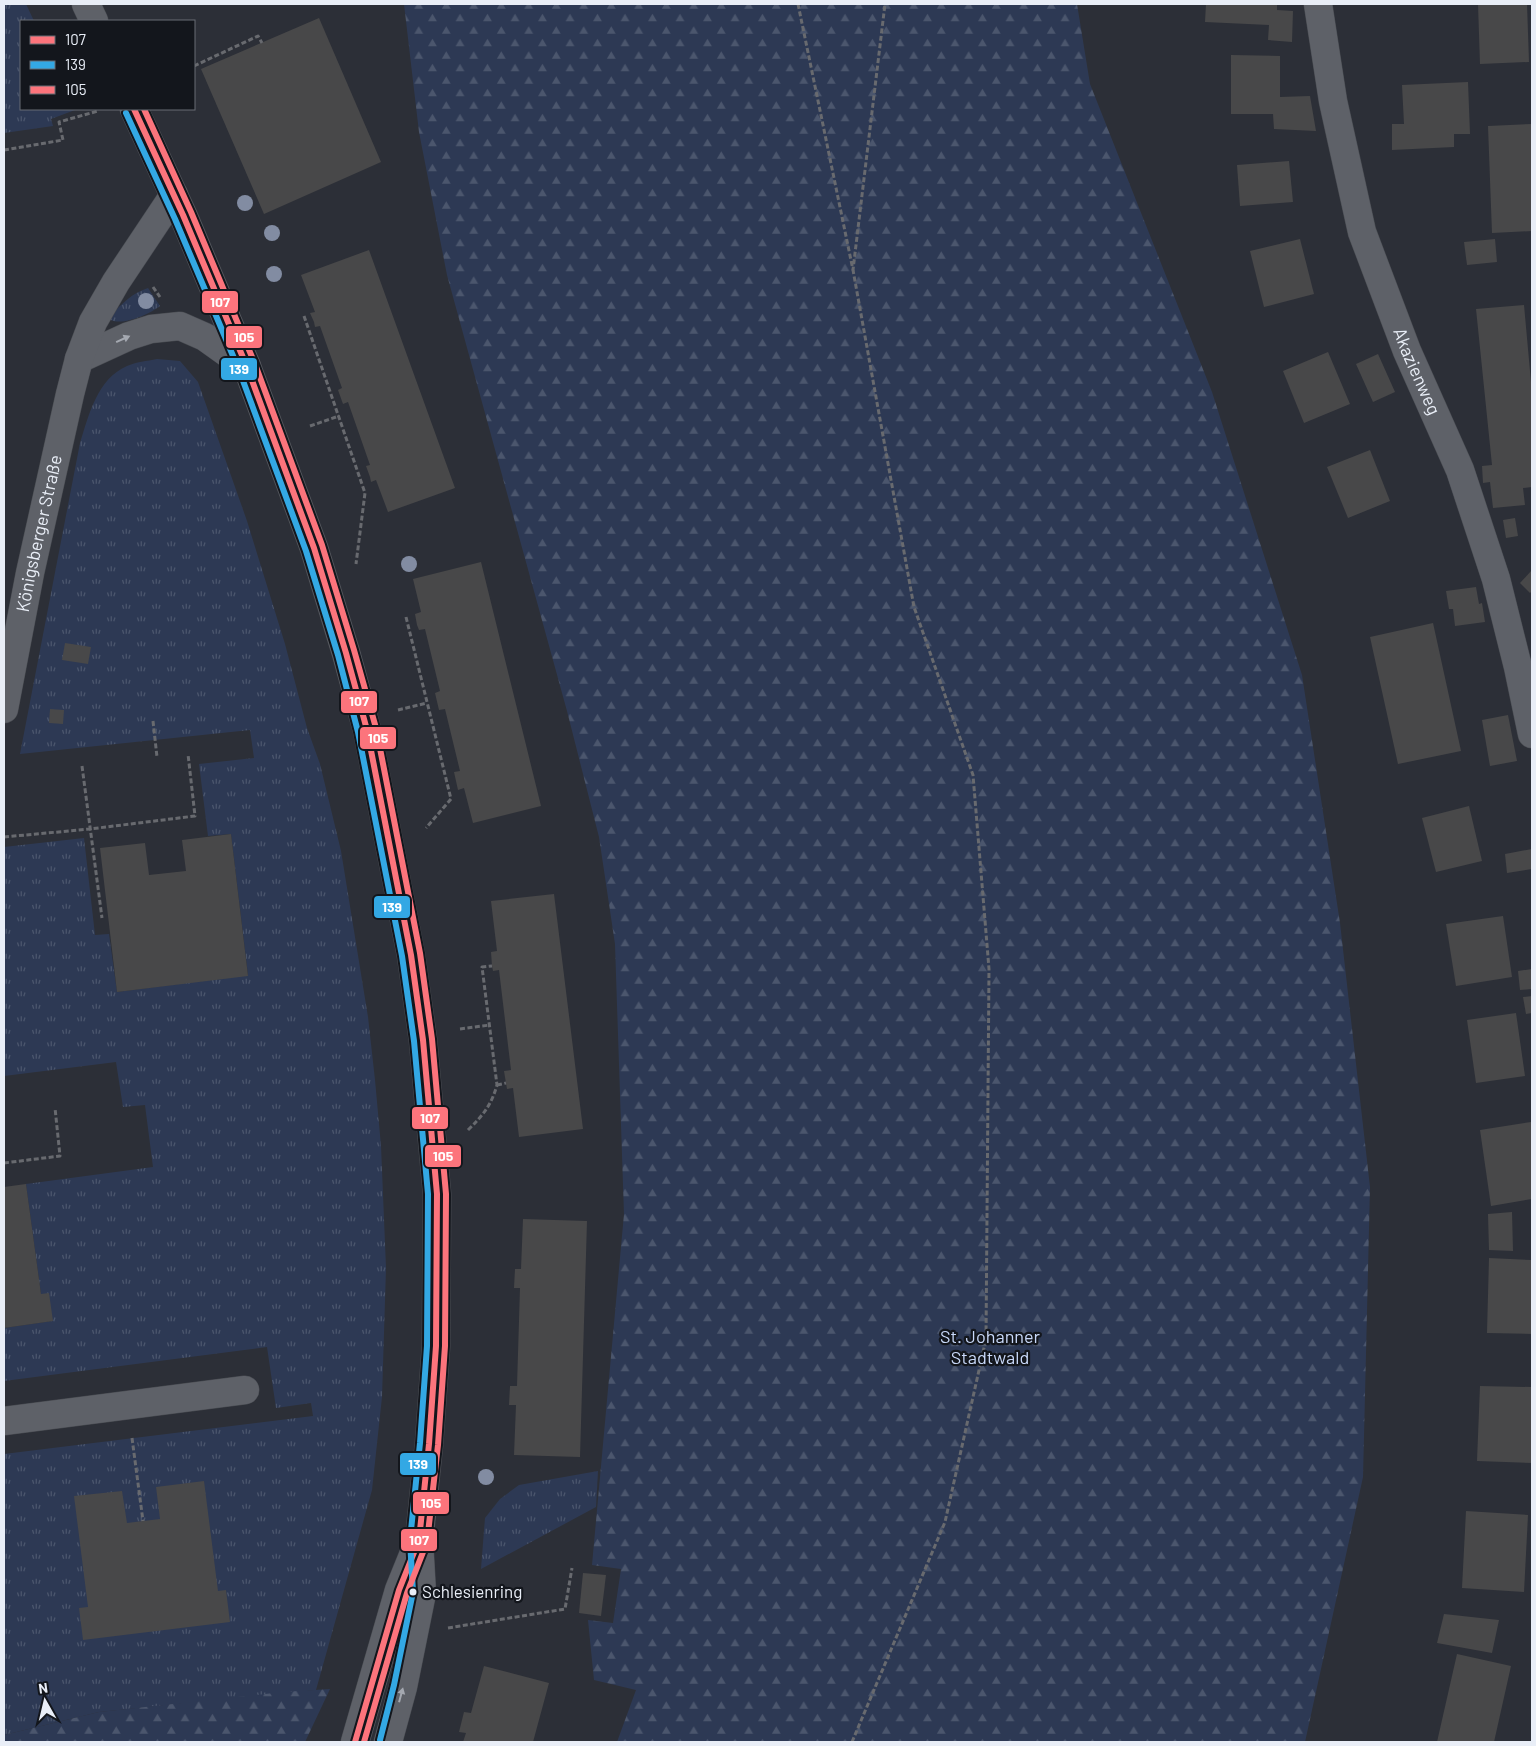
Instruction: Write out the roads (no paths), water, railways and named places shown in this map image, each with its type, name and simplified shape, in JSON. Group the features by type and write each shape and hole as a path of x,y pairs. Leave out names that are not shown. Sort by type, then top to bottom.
{"street":[{"path":"86,4 94,20"},
{"name":"Akazienweg","path":"1318,4 1333,101 1362,232 1407,351 1460,470 1496,579 1518,667 1532,734"},
{"path":"134,110 174,194 247,366 314,548 346,653 368,738 411,955 424,1050 437,1194 436,1346 429,1444 419,1540 422,1593 403,1687 388,1742"},
{"name":"Königsberger Straße","path":"4,709 30,573 79,359 93,322 116,282 174,194"},
{"path":"79,359 129,336 151,329 180,326 205,337 247,366"},
{"path":"4,1421 245,1390"},
{"path":"356,1735 399,1590 419,1540"}],"place":[{"name":"Schlesienring","path":"413,1592"}],"park label":[{"name":"St. Johanner Stadtwald","path":"990,1347"}]}
